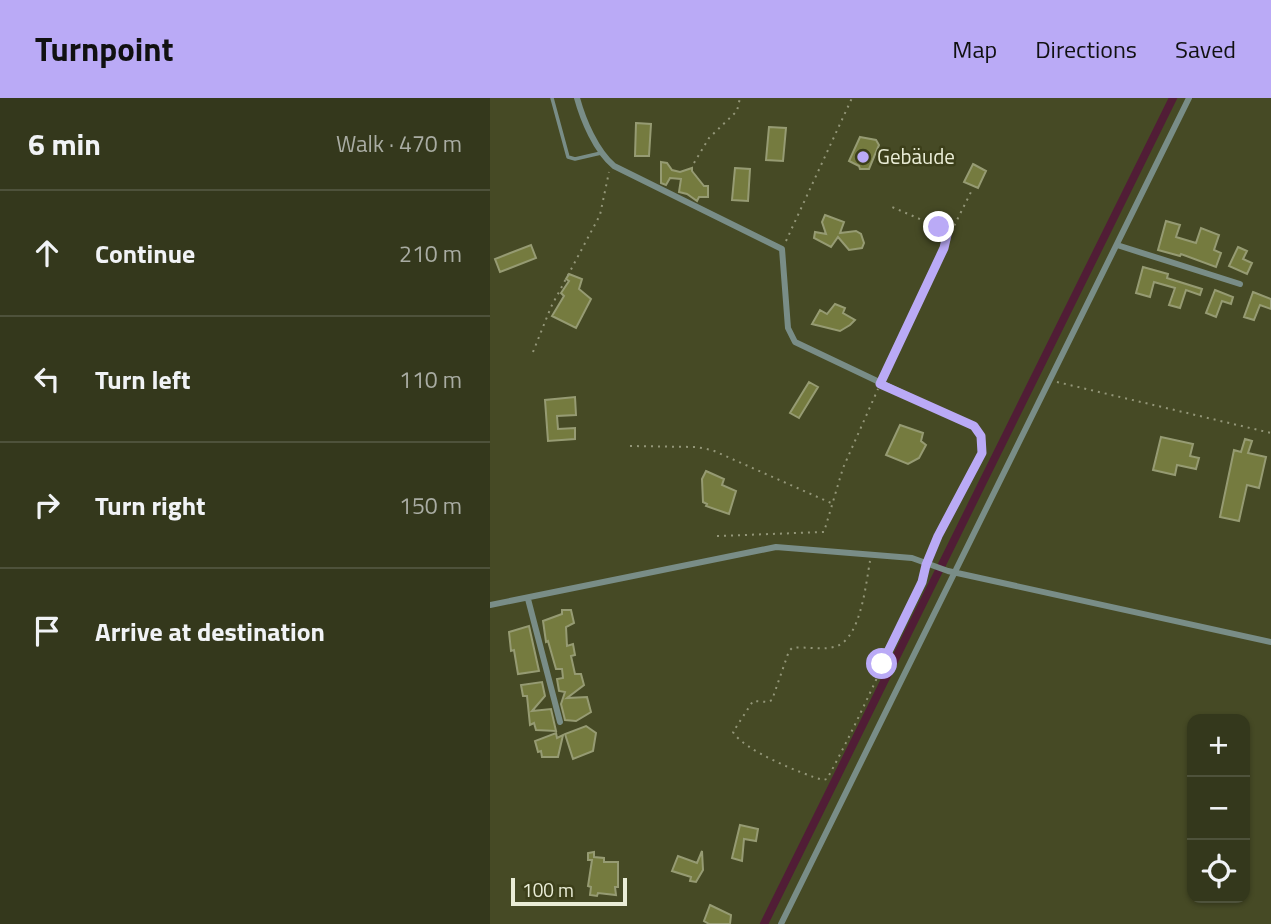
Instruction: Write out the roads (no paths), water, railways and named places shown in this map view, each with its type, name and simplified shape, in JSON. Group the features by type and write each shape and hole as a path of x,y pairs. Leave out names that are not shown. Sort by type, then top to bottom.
{"street":[{"path":"577,98 587,125 611,164 782,249 788,328 792,339 880,384 974,426 981,436 982,453 938,536 929,563"},
{"path":"781,924 951,572 1189,98"},
{"path":"1117,245 1240,284"},
{"path":"490,605 766,548 783,547 912,558 951,572 1271,642"},
{"path":"528,598 561,722"}],"lane":[{"path":"552,98 568,157 575,159 603,152"}],"waterway":[{"path":"764,924 1173,98"}],"place":[{"name":"Gebäude","path":"863,157"}]}
